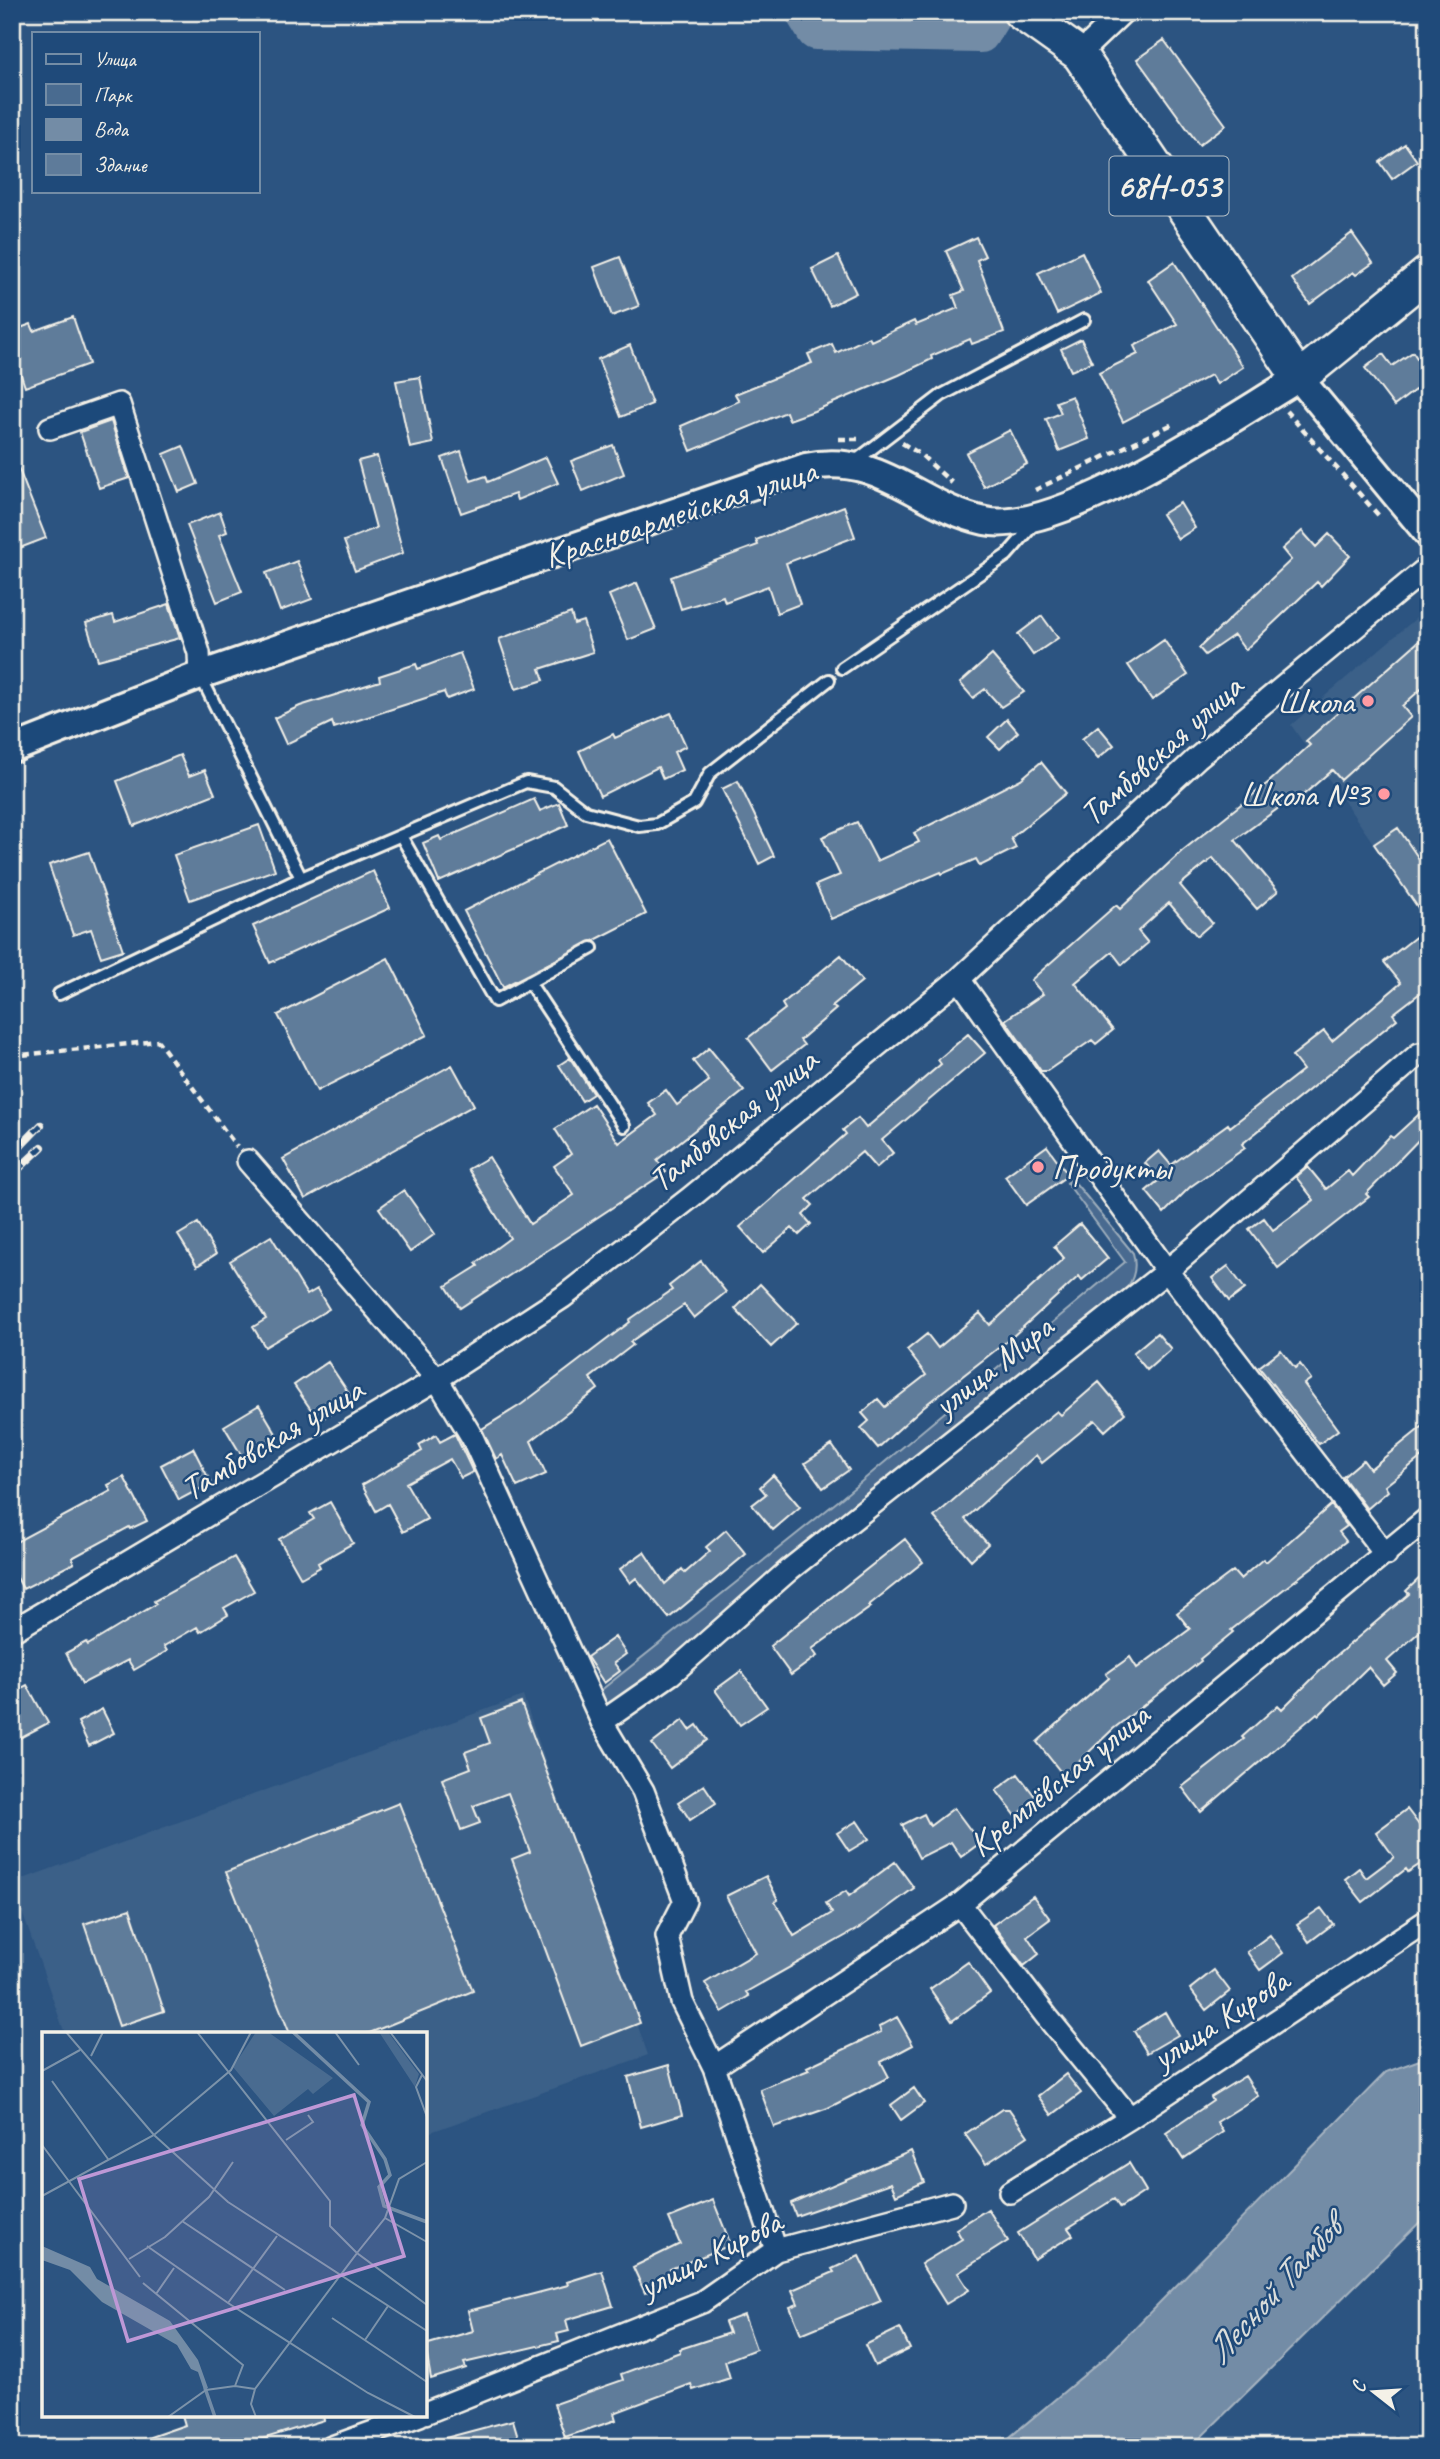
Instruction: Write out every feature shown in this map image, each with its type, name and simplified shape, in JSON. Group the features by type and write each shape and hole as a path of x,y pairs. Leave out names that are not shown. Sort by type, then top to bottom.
{"main road":[{"name":"68Н-053","path":"1020,12 1079,54 1286,386"},
{"name":"Красноармейская улица","path":"1286,386 1428,273"}],"street":[{"path":"1079,54 1123,12"},
{"path":"1286,386 1428,534"},
{"name":"Красноармейская улица","path":"12,749 200,675 806,467 826,463 851,465 889,476 957,513 983,521 1010,524 1039,519 1130,479 1286,386"},
{"path":"50,428 119,404 199,653 200,675"},
{"name":"Тамбовская улица","path":"12,1631 438,1379 563,1297 690,1198 959,979 1197,758 1428,568"},
{"path":"959,979 1167,1271 1386,1555"},
{"name":"улица Мира","path":"602,1721 671,1674 789,1570 1167,1271 1419,1054"},
{"path":"248,1161 438,1379 472,1437 602,1721 643,1791 685,1901 667,1936 682,2002 714,2067 776,2250"},
{"name":"Кремлёвская улица","path":"714,2067 960,1904 1428,1518"},
{"path":"960,1904 1046,2017 1130,2118"},
{"name":"улица Кирова","path":"1010,2192 1130,2118 1428,1920"},
{"name":"улица Кирова","path":"427,2412 702,2302 776,2250 952,2203"},
{"path":"332,2447 414,2417"}],"lane":[{"path":"851,465 942,395 1084,320"},
{"path":"842,668 1007,555 1039,519"},
{"path":"200,675 301,878"},
{"path":"59,994 301,878 526,782 554,787 586,812 639,826 657,824 694,803 710,773 829,680"},
{"path":"401,836 495,1001 592,948"},
{"path":"529,982 624,1126"}],"path":[{"path":"1286,386 1382,520"},
{"path":"1030,492 1187,417"},
{"path":"833,439 883,438 902,443 920,454 955,486"},
{"path":"12,1056 158,1041 248,1161"}],"shaded area":[{"name":"Школа №3","path":"1428,608 1428,922 1291,725"},
{"path":"523,1696 648,2055 427,2133 427,2032 64,2032 12,1883"}],"green space":[{"path":"1072,1179 1133,1253 1133,1276 1120,1297 675,1659 612,1707 602,1705 595,1695 838,1501 1125,1262 1067,1183"}],"water":[{"name":"Лесной Тамбов","path":"1428,2057 1428,2214 1191,2447 998,2447 1108,2355 1386,2072"}],"building":[{"path":"1164,40 1226,125 1199,145 1137,59"},
{"path":"1405,144 1417,161 1392,179 1380,162"},
{"path":"1352,233 1373,263 1356,275 1353,272 1310,304 1292,279"},
{"path":"976,237 985,256 977,260 1004,332 972,344 970,339 931,356 932,359 899,375 814,411 789,420 786,412 691,451 681,426 739,401 735,394 812,363 808,354 832,344 836,353 869,337 871,341 914,321 916,325 958,308 953,295 964,291 946,251"},
{"path":"1082,252 1101,293 1057,314 1038,273"},
{"path":"838,256 856,293 830,306 812,269"},
{"path":"620,257 639,306 612,316 594,267"},
{"path":"1174,262 1243,367 1217,384 1211,375 1123,422 1099,373 1138,354 1134,346 1177,324 1148,280"},
{"path":"73,317 89,364 25,387 12,348 12,331 31,324 34,331"},
{"path":"1081,339 1092,362 1071,371 1061,349"},
{"path":"630,345 652,404 621,417 598,359"},
{"path":"1413,352 1428,375 1428,380 1394,406 1365,368 1383,354 1392,366"},
{"path":"420,377 433,443 410,448 396,381"},
{"path":"1072,396 1089,439 1059,451 1046,419 1061,413 1056,402"},
{"path":"111,421 129,478 99,488 80,432"},
{"path":"1010,430 1027,464 984,487 966,453"},
{"path":"613,445 624,474 583,491 571,461"},
{"path":"183,446 198,484 179,492 164,454"},
{"path":"461,451 471,481 486,476 488,482 546,457 558,483 517,500 515,494 461,513 442,458"},
{"path":"12,452 46,538 12,551"},
{"path":"377,456 403,553 355,571 344,541 376,528 358,461"},
{"path":"1180,503 1195,528 1178,539 1162,514"},
{"path":"844,506 855,537 786,563 800,604 777,613 768,586 725,602 723,596 681,609 671,577 758,545 756,540"},
{"path":"220,512 227,532 219,535 242,592 217,602 187,525"},
{"path":"1302,531 1316,547 1329,534 1350,556 1321,586 1317,582 1245,650 1234,635 1205,655 1199,648 1291,560 1282,549"},
{"path":"297,561 312,599 280,611 266,573"},
{"path":"637,583 656,629 628,640 609,595"},
{"path":"169,604 180,638 98,660 86,623 113,615 115,622"},
{"path":"571,613 574,624 583,621 593,652 540,669 544,680 516,689 499,639"},
{"path":"1042,616 1058,638 1033,655 1018,634"},
{"path":"1428,633 1428,683 1402,706 1411,717 1341,780 1332,770 1294,803 1291,799 1235,840 1278,891 1257,909 1213,858 1180,885 1212,923 1197,936 1169,903 1138,931 1148,943 1122,965 1112,952 1075,983 1113,1030 1096,1044 1092,1040 1047,1071 1041,1071 1005,1020 1043,994 1031,980 1116,905 1120,909 1182,851 1269,782 1310,745 1306,741"},
{"path":"1164,640 1188,675 1152,700 1128,665"},
{"path":"460,653 474,689 447,699 444,692 334,728 332,722 286,744 274,718 300,706 380,681 379,676 416,664 418,669"},
{"path":"992,655 1024,692 1001,707 985,689 973,698 960,683"},
{"path":"671,713 686,746 674,752 682,770 663,779 658,767 600,796 579,751 613,734 615,738"},
{"path":"1007,719 1018,732 1000,749 988,737"},
{"path":"1098,726 1114,745 1098,758 1082,739"},
{"path":"180,755 189,776 205,770 215,794 134,826 117,781"},
{"path":"1041,762 1066,793 1011,838 1016,848 980,866 976,859 942,874 941,872 831,919 816,885 840,875 822,837 857,822 877,861 919,842 914,833 1021,779"},
{"path":"738,781 774,856 759,864 722,789"},
{"path":"534,799 540,811 559,803 568,825 439,882 423,843 439,836 441,840"},
{"path":"259,825 275,870 190,900 174,855"},
{"path":"1398,828 1428,872 1428,922 1374,844"},
{"path":"607,838 646,914 503,987 464,911"},
{"path":"89,852 123,950 101,957 91,929 73,935 49,865"},
{"path":"373,871 390,908 270,963 253,926"},
{"path":"1428,927 1428,987 1393,1014 1397,1019 1242,1144 1245,1148 1190,1187 1164,1213 1146,1191 1159,1180 1145,1163 1159,1151 1171,1165 1228,1124 1230,1127 1303,1070 1292,1056 1324,1031 1332,1041 1401,983 1384,962"},
{"path":"841,955 862,981 832,1006 836,1009 800,1040 804,1045 772,1070 748,1038 785,1009 782,1004"},
{"path":"388,958 427,1035 317,1091 278,1015"},
{"path":"968,1034 985,1053 882,1140 893,1153 876,1168 862,1152 807,1199 813,1205 803,1215 811,1224 799,1235 792,1228 763,1253 740,1227 846,1134 843,1130 858,1118 866,1128 941,1064 938,1060"},
{"path":"709,1048 744,1091 657,1160 666,1172 460,1308 446,1286 478,1266 476,1263 510,1238 468,1169 489,1157 530,1224 574,1195 554,1166 571,1154 555,1129 593,1104 619,1143 657,1115 648,1103 666,1090 677,1105 709,1081 693,1061"},
{"path":"570,1058 593,1094 582,1101 559,1065"},
{"path":"452,1065 474,1105 305,1199 283,1159"},
{"path":"1428,1106 1428,1130 1366,1194 1369,1197 1278,1268 1249,1229 1264,1218 1273,1230 1314,1200 1296,1177 1308,1167 1326,1189 1348,1171 1352,1176 1390,1136 1393,1138"},
{"path":"1047,1146 1068,1175 1026,1205 1005,1176"},
{"path":"404,1190 435,1234 410,1252 379,1208"},
{"path":"198,1223 216,1254 197,1266 178,1235"},
{"path":"1080,1224 1108,1258 1082,1280 1079,1276 1011,1338 923,1407 878,1448 861,1428 869,1421 862,1413 878,1399 885,1407 926,1375 907,1350 927,1334 938,1348 980,1313 990,1325 1064,1258 1054,1246"},
{"path":"271,1236 307,1295 317,1289 329,1309 265,1347 253,1327 266,1319 230,1261"},
{"path":"701,1261 726,1292 694,1318 684,1305 630,1342 633,1345 590,1378 598,1389 531,1441 546,1474 517,1487 502,1455 496,1459 482,1429 522,1404 630,1322 629,1320 672,1290 669,1286"},
{"path":"1228,1266 1245,1289 1229,1301 1212,1278"},
{"path":"760,1284 797,1323 771,1347 735,1309"},
{"path":"1157,1333 1171,1349 1147,1370 1133,1353"},
{"path":"1281,1350 1295,1368 1300,1364 1311,1379 1304,1384 1338,1430 1319,1444 1259,1367"},
{"path":"328,1362 352,1398 319,1421 294,1385"},
{"path":"1099,1382 1125,1413 1105,1431 1095,1420 1042,1463 1036,1455 965,1519 988,1544 971,1560 934,1517 1019,1442 1057,1411 1061,1415"},
{"path":"259,1405 278,1437 243,1458 224,1426"},
{"path":"1428,1422 1428,1452 1385,1486 1388,1491 1367,1509 1343,1477 1363,1460 1370,1469"},
{"path":"455,1434 473,1472 461,1478 450,1459 406,1483 427,1519 403,1532 388,1504 376,1511 362,1485 422,1451 419,1445 436,1435 440,1442"},
{"path":"832,1445 849,1470 823,1488 805,1463"},
{"path":"193,1448 211,1483 179,1500 161,1465"},
{"path":"773,1475 800,1507 773,1530 752,1505 766,1494 760,1487"},
{"path":"124,1477 147,1521 130,1529 129,1527 72,1558 74,1563 23,1589 12,1568 12,1544 111,1491 108,1485"},
{"path":"330,1502 353,1543 318,1563 320,1567 301,1578 279,1539 314,1519 310,1513"},
{"path":"1331,1505 1347,1526 1339,1532 1346,1541 1231,1630 1233,1632 1200,1659 1201,1661 1113,1729 1064,1776 1037,1742 1109,1678 1106,1674 1130,1657 1137,1668 1190,1629 1177,1613 1233,1571 1240,1579 1263,1559 1266,1562"},
{"path":"726,1530 746,1554 669,1618 636,1578 630,1583 620,1569 644,1552 665,1584 682,1569 685,1573 710,1551 706,1547"},
{"path":"905,1539 923,1562 869,1605 871,1607 812,1649 817,1656 791,1675 770,1646"},
{"path":"234,1557 254,1591 224,1608 228,1615 200,1632 197,1627 164,1646 167,1651 134,1670 128,1660 82,1684 66,1653 86,1642 88,1645 156,1604 154,1601"},
{"path":"1428,1570 1428,1624 1387,1661 1397,1673 1383,1685 1368,1667 1319,1715 1317,1713 1201,1812 1182,1787 1244,1739 1242,1737 1278,1705 1282,1709 1330,1661 1409,1594 1406,1591"},
{"path":"615,1637 626,1654 614,1663 620,1671 604,1683 587,1657"},
{"path":"741,1671 767,1707 740,1725 715,1690"},
{"path":"27,1685 48,1723 12,1742 12,1693"},
{"path":"521,1703 640,2023 581,2046 512,1859 530,1852 508,1793 473,1806 480,1823 461,1830 442,1779 471,1768 465,1752 490,1743 481,1718"},
{"path":"102,1709 114,1733 89,1746 78,1722"},
{"path":"683,1720 690,1730 697,1725 707,1740 670,1768 652,1744"},
{"path":"1018,1774 1037,1799 1016,1816 996,1790"},
{"path":"704,1785 716,1803 690,1820 678,1802"},
{"path":"399,1803 473,1991 372,2032 289,2032 226,1872"},
{"path":"954,1808 980,1843 961,1857 951,1842 919,1858 902,1825 924,1814 930,1826"},
{"path":"1407,1809 1419,1825 1428,1819 1428,1859 1408,1872 1406,1869 1363,1902 1345,1879 1359,1868 1366,1878 1394,1857 1376,1832"},
{"path":"857,1821 869,1839 849,1851 837,1833"},
{"path":"895,1862 914,1888 861,1927 746,1992 749,1996 722,2012 705,1983 756,1953 726,1896 766,1876 778,1900 775,1902 794,1936 832,1913 826,1903 846,1891 849,1896"},
{"path":"1033,1896 1050,1919 1027,1936 1039,1954 1024,1966 993,1925"},
{"path":"1321,1908 1333,1924 1309,1942 1297,1924"},
{"path":"130,1909 164,2011 119,2026 84,1924"},
{"path":"1270,1935 1283,1953 1260,1970 1247,1952"},
{"path":"968,1962 990,1993 952,2021 930,1989"},
{"path":"1214,1970 1230,1991 1206,2010 1190,1989"},
{"path":"1165,2012 1178,2035 1147,2053 1134,2031"},
{"path":"897,2017 913,2045 881,2062 889,2077 828,2108 774,2127 760,2089 809,2070 807,2067 881,2032 879,2027"},
{"path":"669,2065 682,2115 641,2127 628,2077"},
{"path":"1066,2074 1081,2093 1052,2115 1038,2096"},
{"path":"1245,2076 1258,2096 1217,2122 1223,2132 1183,2159 1166,2133 1213,2101 1211,2097"},
{"path":"914,2088 924,2103 901,2120 891,2105"},
{"path":"1002,2109 1009,2109 1028,2136 986,2164 965,2134"},
{"path":"911,2151 924,2182 896,2195 891,2183 796,2216 791,2203"},
{"path":"1129,2163 1146,2191 1120,2208 1114,2199 1068,2228 1073,2235 1034,2259 1018,2233"},
{"path":"713,2200 731,2245 670,2269 674,2280 645,2293 633,2267 680,2244 669,2218"},
{"path":"988,2209 1008,2241 958,2273 969,2290 946,2304 921,2264 962,2239 956,2229"},
{"path":"859,2256 881,2301 801,2334 790,2307 798,2304 792,2290 834,2272 832,2269"},
{"path":"602,2271 613,2306 566,2320 569,2331 557,2334 559,2341 464,2363 466,2368 431,2379 427,2344 473,2331 468,2311 568,2285 567,2282"},
{"path":"744,2315 756,2349 725,2361 730,2378 693,2390 691,2384 614,2413 616,2420 565,2437 554,2404 623,2380 621,2374 680,2352 680,2349 729,2333 725,2322"},
{"path":"900,2328 910,2349 875,2366 865,2345"},
{"path":"183,2417 323,2417 324,2420 236,2447 130,2447 130,2444 185,2425"},
{"path":"513,2420 521,2447 434,2447 434,2441"}],"waterway":[{"path":"805,12 816,30 980,33 993,12"}],"railway":[{"path":"12,1155 41,1125"},
{"path":"12,1175 42,1147"}],"place":[{"name":"Школа","path":"1368,701"},
{"name":"Школа №3","path":"1384,794"},
{"name":"Продукты","path":"1038,1167"}]}
